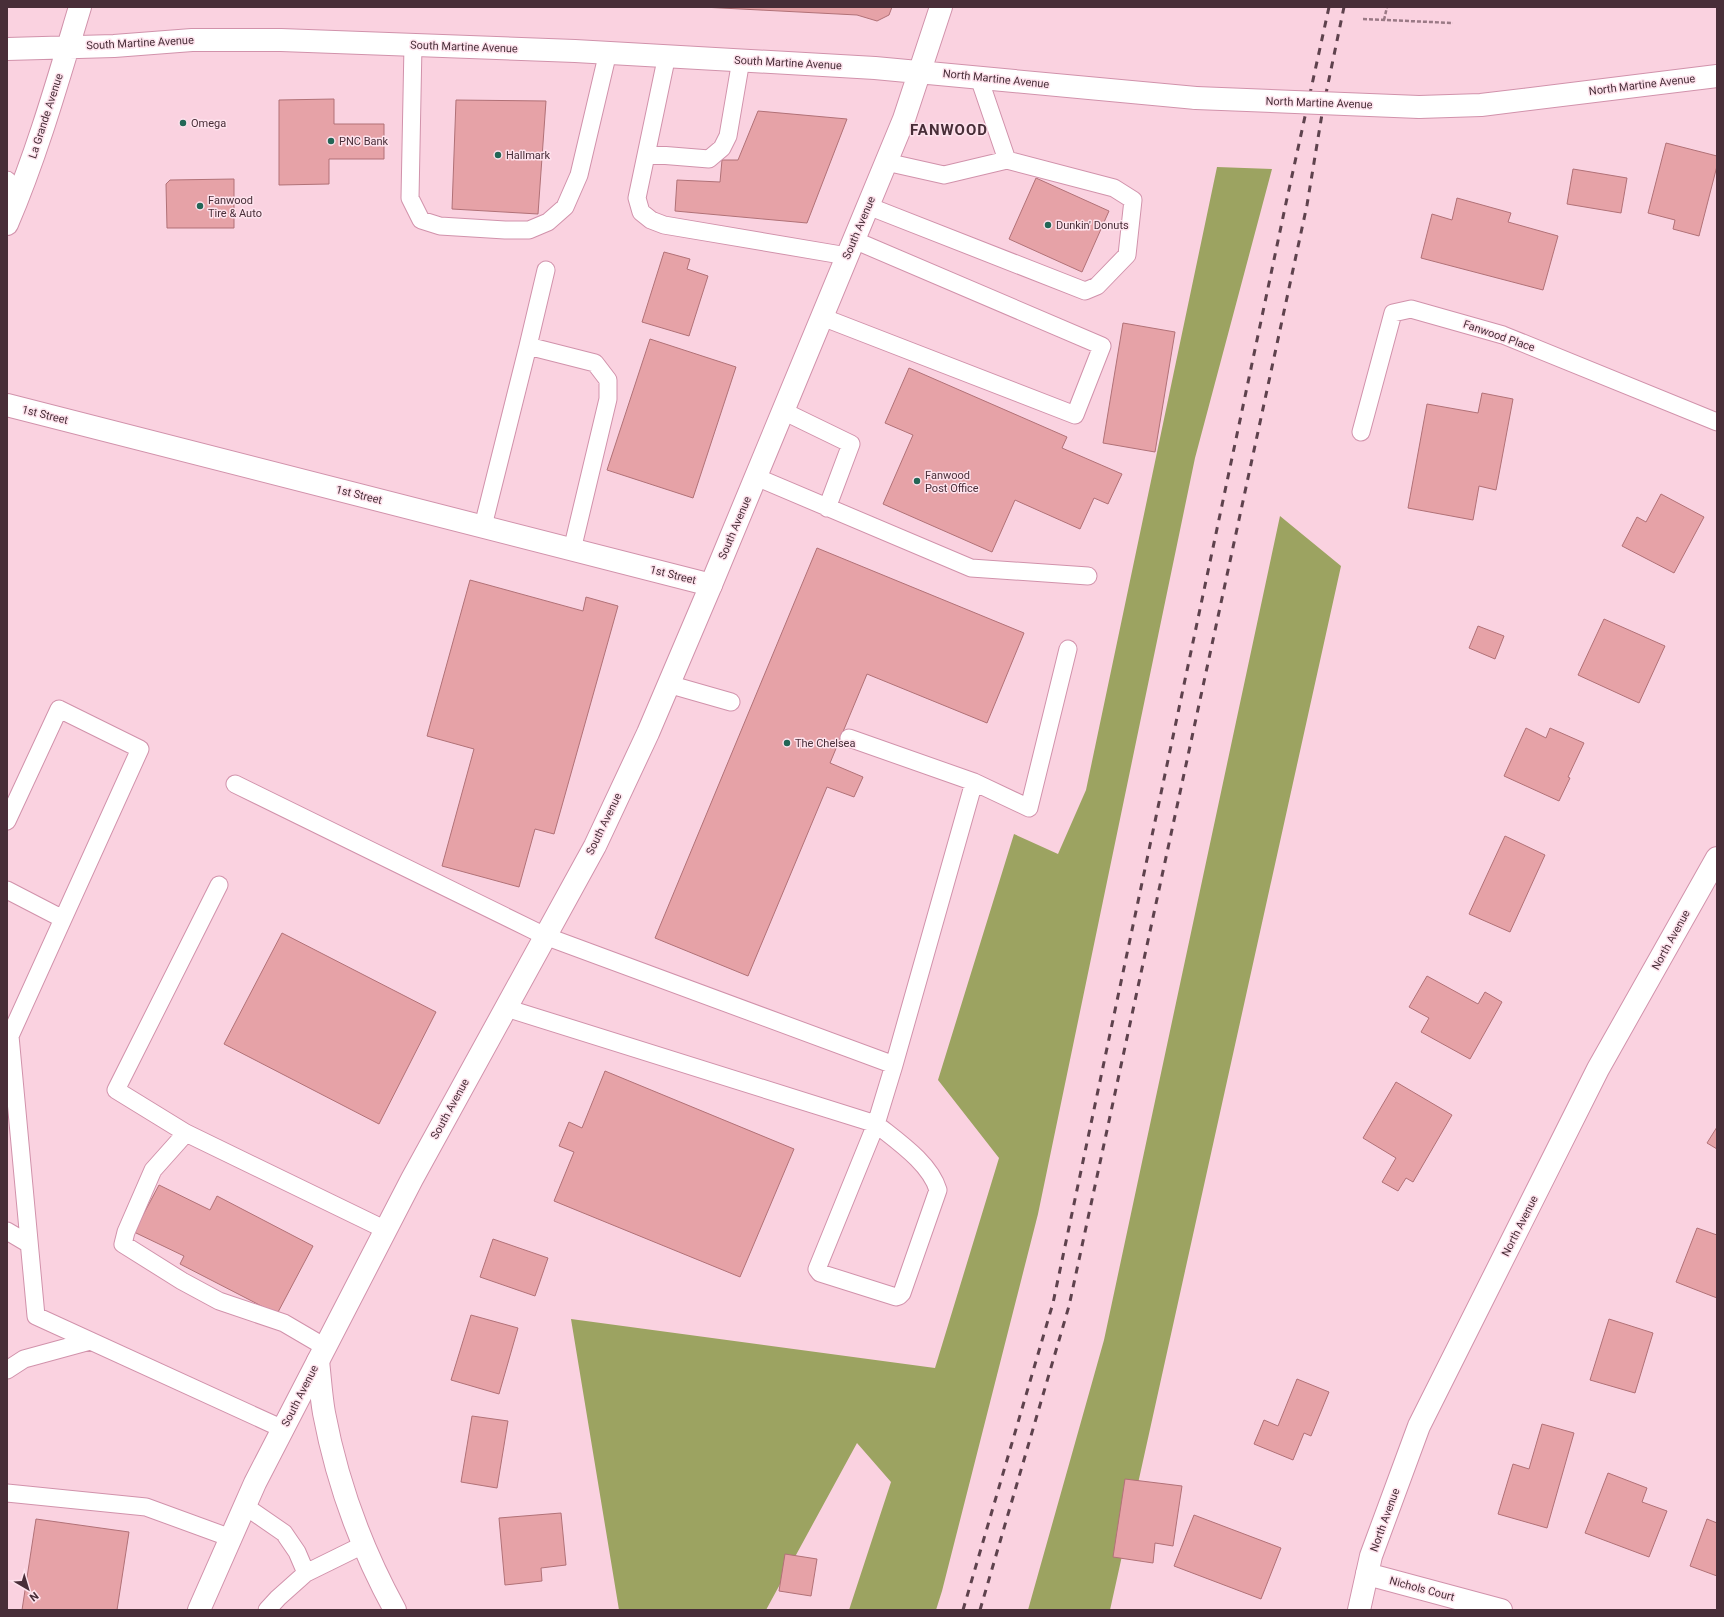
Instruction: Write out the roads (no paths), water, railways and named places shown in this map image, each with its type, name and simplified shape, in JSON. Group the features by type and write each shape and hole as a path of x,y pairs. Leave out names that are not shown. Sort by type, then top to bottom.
{"main road":[{"name":"La Grande Avenue","path":"7,224 14,186 68,47 80,7"},
{"name":"South Avenue","path":"199,1610 245,1506 283,1429 386,1230 595,846 648,733 904,119 941,7"},
{"name":"South Martine Avenue","path":"7,49 192,40 281,40 608,52 921,71"},
{"name":"North Martine Avenue","path":"921,71 979,78 1196,98 1419,107 1480,105 1717,76"},
{"name":"1st Street","path":"7,405 711,585"},
{"name":"North Avenue","path":"1359,1610 1371,1556 1419,1426 1598,1069 1717,858"},
{"path":"322,1354 324,1412 337,1472 363,1545 382,1586 396,1610"},
{"name":"Nichols Court","path":"1367,1574 1500,1610"}],"lane":[{"path":"413,45 410,198 421,220 440,226 505,230 529,230 548,222 565,207 579,174 608,52"},
{"path":"667,56 637,198 641,212 651,220 664,225 850,248 1102,346 1075,415 822,317"},
{"path":"647,154 709,159 722,148 728,136 741,60"},
{"path":"979,78 1006,160"},
{"path":"868,206 1085,291 1098,286 1127,255 1133,200 1114,188 1006,160 944,174 886,162"},
{"path":"483,526 546,270"},
{"name":"Fanwood Place","path":"1361,432 1393,313 1411,308 1503,335 1717,422"},
{"path":"528,346 595,363 608,380 608,399 572,550"},
{"path":"783,411 851,444 827,508"},
{"path":"756,477 971,568 1088,576"},
{"path":"850,738 974,782 1029,808 1068,649"},
{"path":"668,684 731,702"},
{"path":"7,821 59,709 140,749 10,1036 36,1316 283,1429"},
{"path":"506,1008 876,1124 917,1158 934,1180 938,1190 902,1293 899,1296 896,1297 820,1273 817,1269 876,1124 974,782"},
{"path":"236,784 545,936 894,1065"},
{"path":"219,885 116,1090 186,1133 386,1230"},
{"path":"7,890 63,919"},
{"path":"186,1133 153,1170 126,1232 124,1244 182,1281 219,1301 284,1323 322,1354"},
{"path":"7,1231 29,1244"},
{"path":"7,1370 24,1358 90,1341"},
{"path":"7,1493 146,1507 231,1538"},
{"path":"245,1506 284,1533 297,1552 306,1574"},
{"path":"267,1610 278,1598 306,1574 363,1545"}],"railway":[{"path":"963,1610 1053,1303 1286,203 1329,7"},
{"path":"980,1610 1069,1306 1307,205 1323,108 1344,7"}],"place":[{"name":"Omega","path":"183,123"},
{"name":"PNC Bank","path":"331,141"},
{"name":"Hallmark","path":"498,155"},
{"name":"Fanwood Tire & Auto","path":"200,206"},
{"name":"Dunkin' Donuts","path":"1048,225"},
{"name":"Fanwood Post Office","path":"917,481"},
{"name":"The Chelsea","path":"787,743"}],"district":[{"name":"FANWOOD","path":"949,130"}]}
